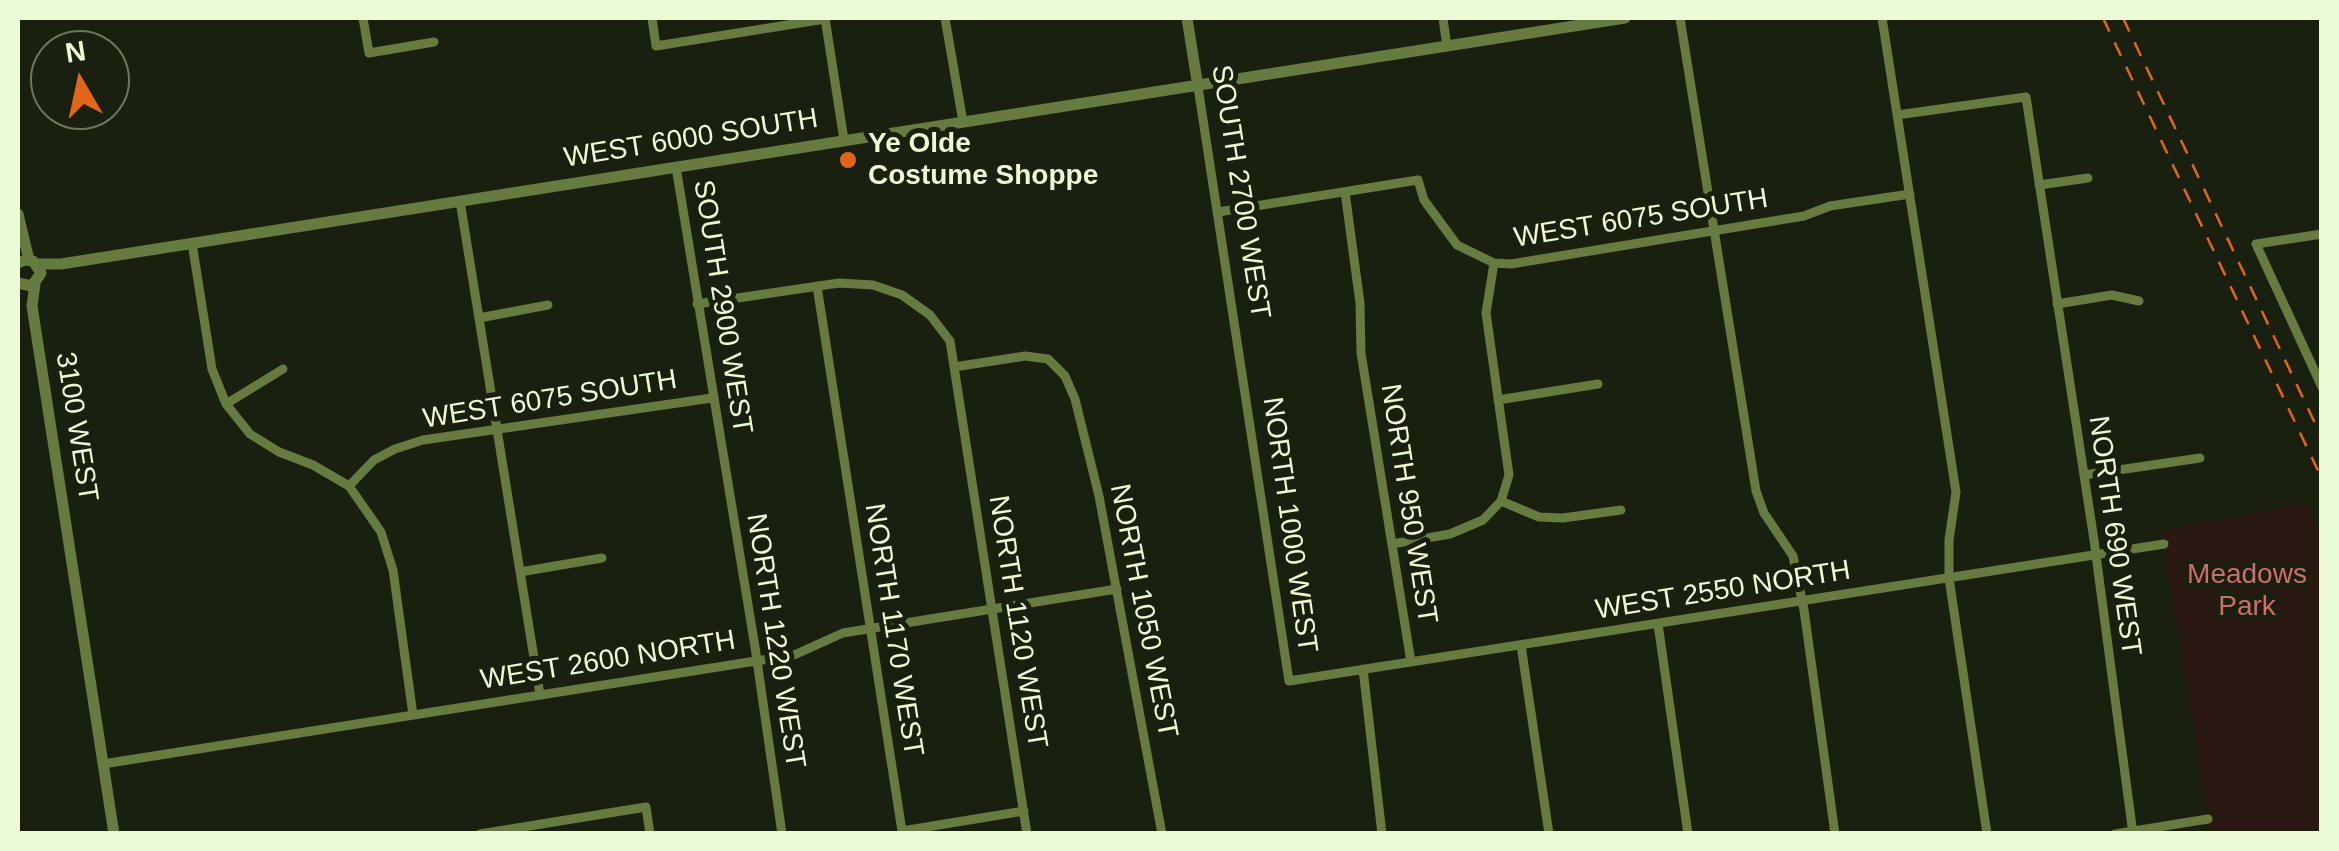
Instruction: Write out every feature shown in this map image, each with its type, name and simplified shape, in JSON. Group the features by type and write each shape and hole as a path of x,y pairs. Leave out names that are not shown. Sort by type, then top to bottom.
{"street":[{"path":"364,18 369,52 434,42"},
{"path":"652,18 656,46 825,18 844,140"},
{"path":"945,18 962,122"},
{"name":"SOUTH 2700 WEST","path":"1187,18 1244,375"},
{"path":"1442,18 1447,46"},
{"name":"WEST 6000 SOUTH","path":"27,272 1625,18"},
{"path":"1680,18 1756,492 1764,513 1793,556 1803,601 1835,834"},
{"path":"1882,18 1956,492 1949,540 1949,578 1987,834"},
{"name":"NORTH 690 WEST","path":"1897,115 2026,97 2096,555 2133,832"},
{"name":"SOUTH 2900 WEST","path":"676,167 723,455"},
{"path":"2039,185 2088,178"},
{"name":"WEST 6075 SOUTH","path":"1345,192 1418,180 1424,200 1457,244 1494,262 1512,264 1804,216 1830,206 1910,194"},
{"path":"1218,212 1345,192"},
{"name":"NORTH 950 WEST","path":"1345,192 1360,303 1361,353 1410,662"},
{"path":"460,201 540,695"},
{"path":"18,214 27,272"},
{"path":"2322,234 2256,244 2322,386"},
{"path":"192,243 212,369 226,404 250,434 350,486 381,532 393,570 414,715"},
{"path":"1392,544 1450,534 1483,520 1502,501 1509,474 1486,313 1494,262"},
{"name":"3100 WEST","path":"27,272 114,834"},
{"name":"NORTH 1120 WEST","path":"817,286 873,285 902,295 930,315 950,341 1027,834"},
{"path":"697,304 817,286"},
{"name":"NORTH 1170 WEST","path":"817,286 902,831 1024,811"},
{"path":"2057,304 2112,295 2138,301"},
{"path":"479,318 548,305"},
{"name":"NORTH 1050 WEST","path":"954,367 1025,356 1048,359 1065,376 1075,399 1099,496 1162,834"},
{"path":"226,404 283,369"},
{"name":"NORTH 1000 WEST","path":"1244,375 1289,681"},
{"path":"1498,400 1598,384"},
{"name":"WEST 6075 SOUTH","path":"350,486 374,460 395,448 423,440 712,398"},
{"name":"NORTH 1220 WEST","path":"723,455 782,834"},
{"path":"2084,476 2200,458"},
{"path":"1502,501 1539,517 1621,510"},
{"name":"WEST 2550 NORTH","path":"1289,681 2164,544"},
{"path":"520,572 602,558"},
{"name":"WEST 2600 NORTH","path":"104,764 794,654 842,634 1116,589"},
{"path":"1658,624 1688,834"},
{"path":"1522,645 1549,834"},
{"path":"1363,669 1382,834"},
{"path":"480,834 646,807 650,834"},
{"path":"2115,834 2208,819"}],"green space":[{"name":"Meadows Park","path":"2307,503 2322,539 2321,833 2211,833 2162,531"}],"railway":[{"path":"2103,18 2322,479"},
{"path":"2123,18 2322,438"}],"place":[{"name":"Ye Olde Costume Shoppe","path":"848,160"}]}
